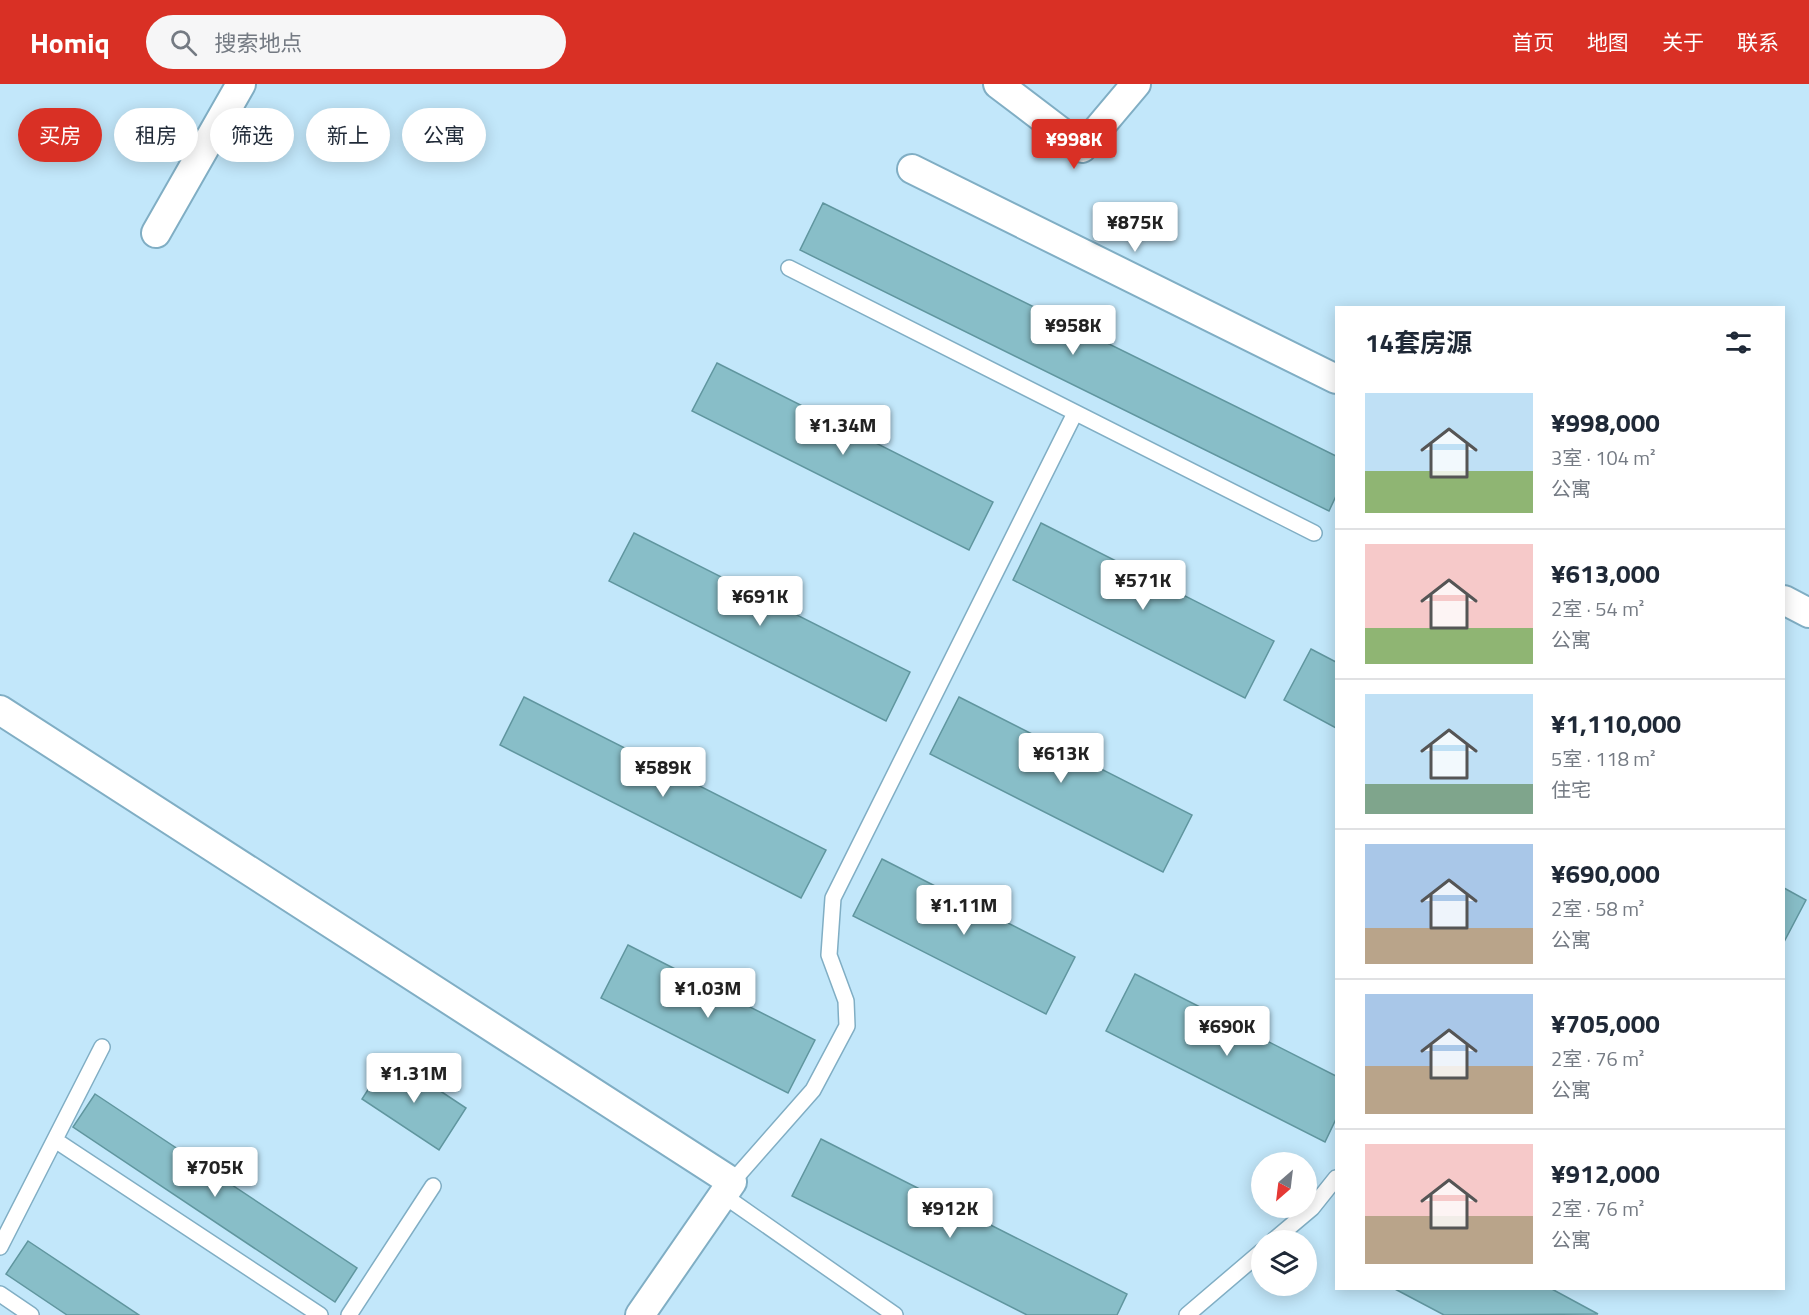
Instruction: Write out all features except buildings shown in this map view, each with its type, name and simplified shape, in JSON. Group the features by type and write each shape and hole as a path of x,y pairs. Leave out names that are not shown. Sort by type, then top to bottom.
{"street":[{"path":"156,233 241,84"},
{"path":"998,84 1082,148 1136,84"},
{"path":"912,169 1335,379"},
{"path":"1785,601 1809,613"},
{"path":"0,710 727,1189 651,1311"}],"lane":[{"path":"789,268 1314,533"},
{"path":"895,1315 727,1189 813,1090 847,1026 846,1001 829,955 833,898 1075,413"},
{"path":"0,1247 102,1047"},
{"path":"55,1140 320,1315"},
{"path":"1286,1230 1312,1209 1335,1179"},
{"path":"349,1315 433,1186"},
{"path":"1186,1315 1251,1260"},
{"path":"0,1294 31,1315"}]}
